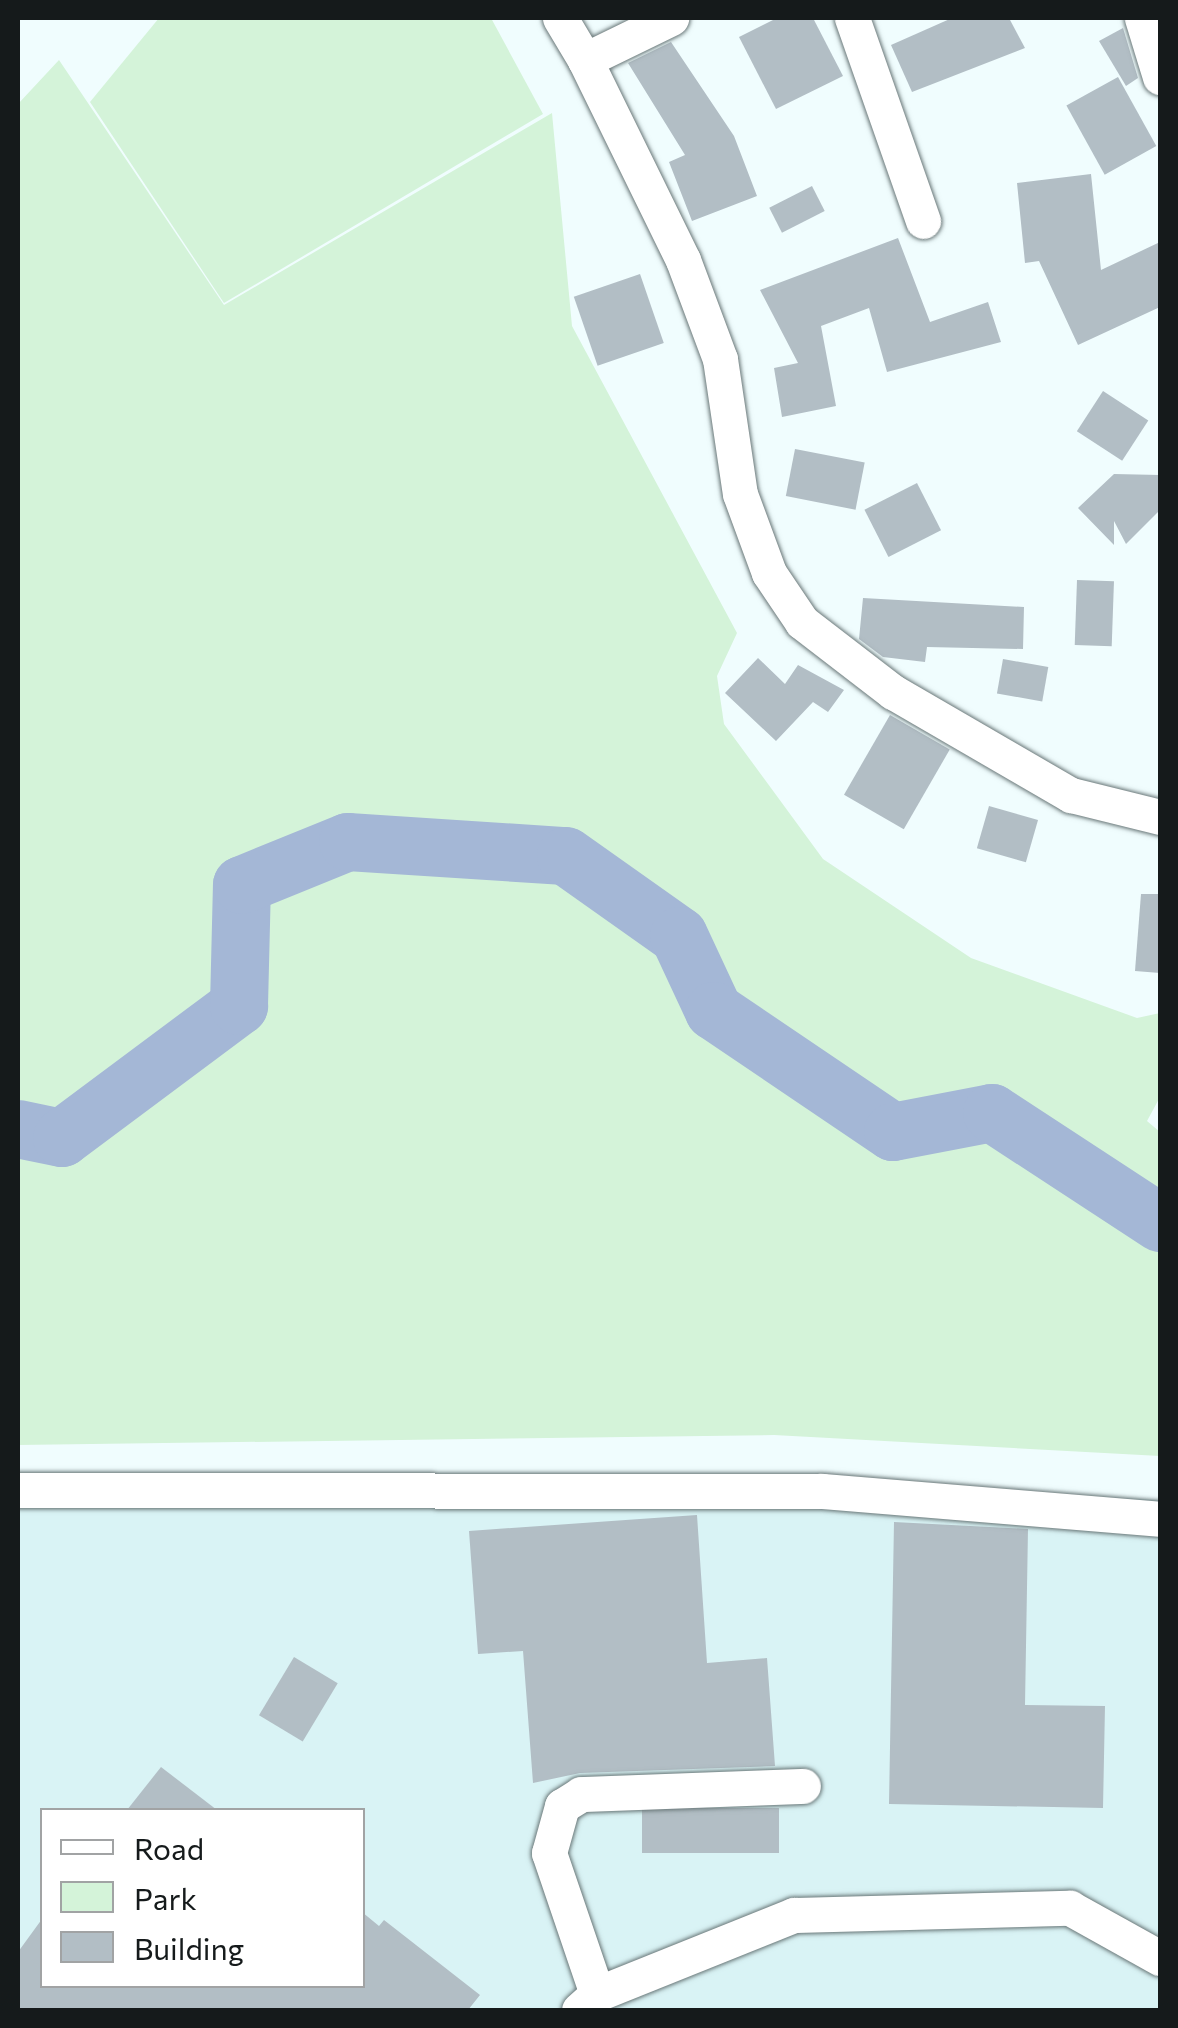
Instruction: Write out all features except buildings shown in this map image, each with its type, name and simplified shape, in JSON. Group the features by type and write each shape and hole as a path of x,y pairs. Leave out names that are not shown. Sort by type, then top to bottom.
{"street":[{"path":"560,18 683,260 720,358 740,494 768,574 802,622 893,692 1071,795 1160,817"},
{"path":"584,60 671,18"},
{"path":"852,18 924,221"},
{"path":"1142,18 1160,78"},
{"path":"18,1490 822,1491 1160,1519"},
{"path":"803,1786 582,1794 562,1806 548,1853 588,2002 794,1915 1070,1908 1160,1958"}],"shaded area":[{"path":"773,1478 1160,1500 1160,2010 18,2010 18,1488"}],"green space":[{"path":"159,18 491,18 543,114 224,303 90,102"},
{"path":"59,60 224,305 552,113 572,326 737,633 717,676 724,724 823,859 971,958 1137,1018 1160,1013 1160,1097 1147,1121 1160,1132 1160,1456 774,1435 18,1445 18,104"}],"waterway":[{"path":"18,1129 62,1138 239,1006 242,885 348,842 566,856 679,936 714,1011 893,1132 992,1113 1160,1223"}]}
